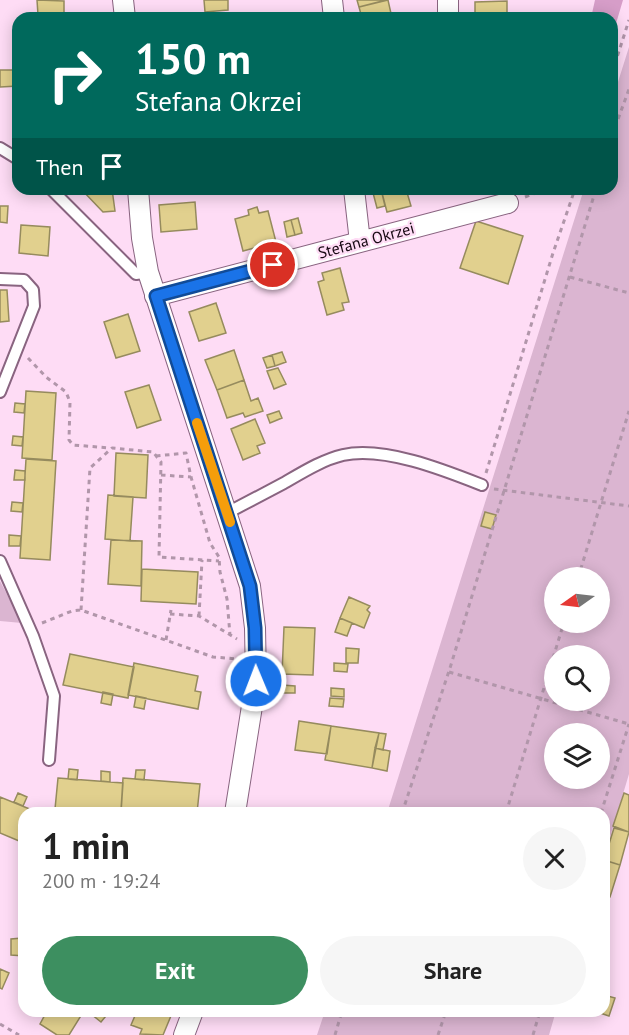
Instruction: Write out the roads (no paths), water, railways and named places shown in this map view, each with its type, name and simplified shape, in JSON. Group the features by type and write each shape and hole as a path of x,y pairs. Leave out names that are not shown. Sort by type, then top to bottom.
{"street":[{"path":"138,195 148,272 250,586 255,628 256,681 236,807"},
{"path":"355,195 360,242"},
{"name":"Stefana Okrzei","path":"156,296 508,203"},
{"path":"184,1035 191,1017"}],"lane":[{"path":"57,195 136,274 148,272"},
{"path":"0,279 24,280 33,290 34,306 0,392"},
{"path":"227,513 325,461 345,454 405,458 482,485"},
{"path":"0,561 29,628 54,696 49,760"}]}
